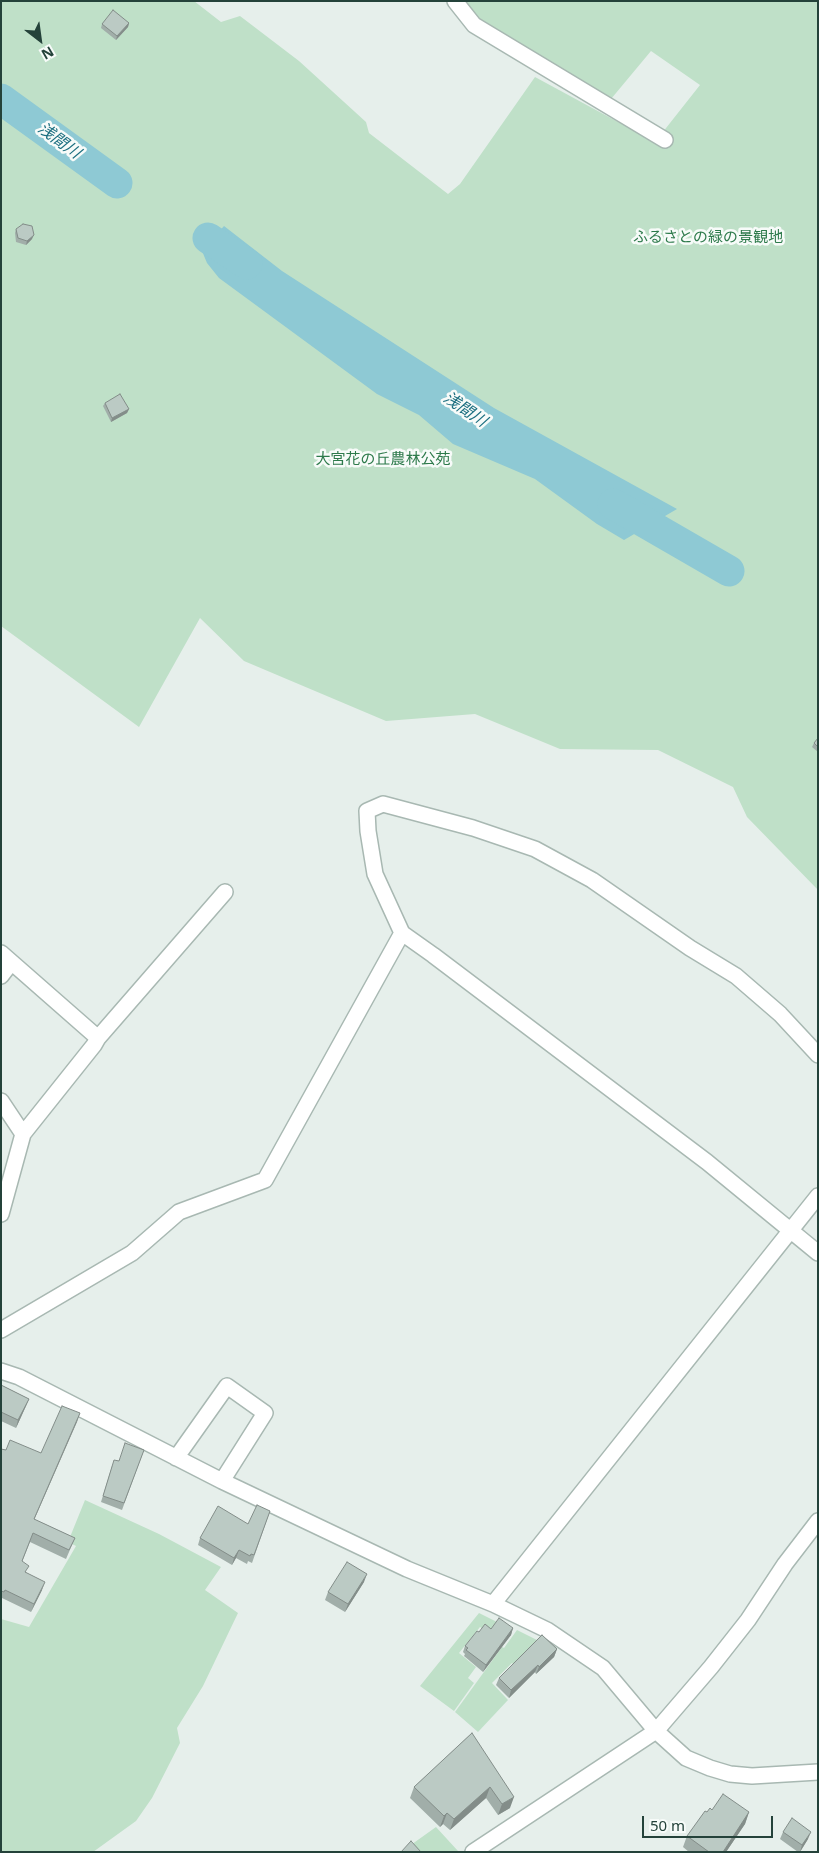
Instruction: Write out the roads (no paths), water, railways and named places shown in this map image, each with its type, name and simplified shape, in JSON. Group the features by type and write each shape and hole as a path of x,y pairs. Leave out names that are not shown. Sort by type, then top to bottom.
{"street":[{"path":"455,1 474,25 665,140"},
{"path":"818,1055 780,1014 736,976 690,948 592,880 535,849 473,828 383,804 368,811 368,831 375,874 402,933 707,1162 818,1253"},
{"path":"1,1214 22,1134 94,1046 98,1038 225,892"},
{"path":"1,1330 132,1253 179,1212 264,1180 402,933"},
{"path":"1,976 6,958 98,1038"},
{"path":"1,1100 22,1134"},
{"path":"493,1604 818,1196"},
{"path":"1,1371 19,1377 222,1481 407,1569 493,1604 547,1630 603,1668 656,1731 686,1758 730,1774 752,1776 818,1772"},
{"path":"176,1458 227,1386 265,1412 222,1481"},
{"path":"474,1852 656,1731 737,1634 785,1564 818,1521"}],"water":[{"path":"224,226 282,271 494,408 677,509 624,540 597,524 535,479 453,444 419,415 377,394 219,278 207,263 202,251"}],"waterway":[{"name":"浅間川","path":"1,99 117,183"},
{"name":"浅間川","path":"208,238 247,264"},
{"name":"浅間川","path":"613,504 729,571"}],"park label":[{"name":"ふるさとの緑の景観地","path":"708,238"},
{"name":"大宮花の丘農林公苑","path":"383,460"}]}
